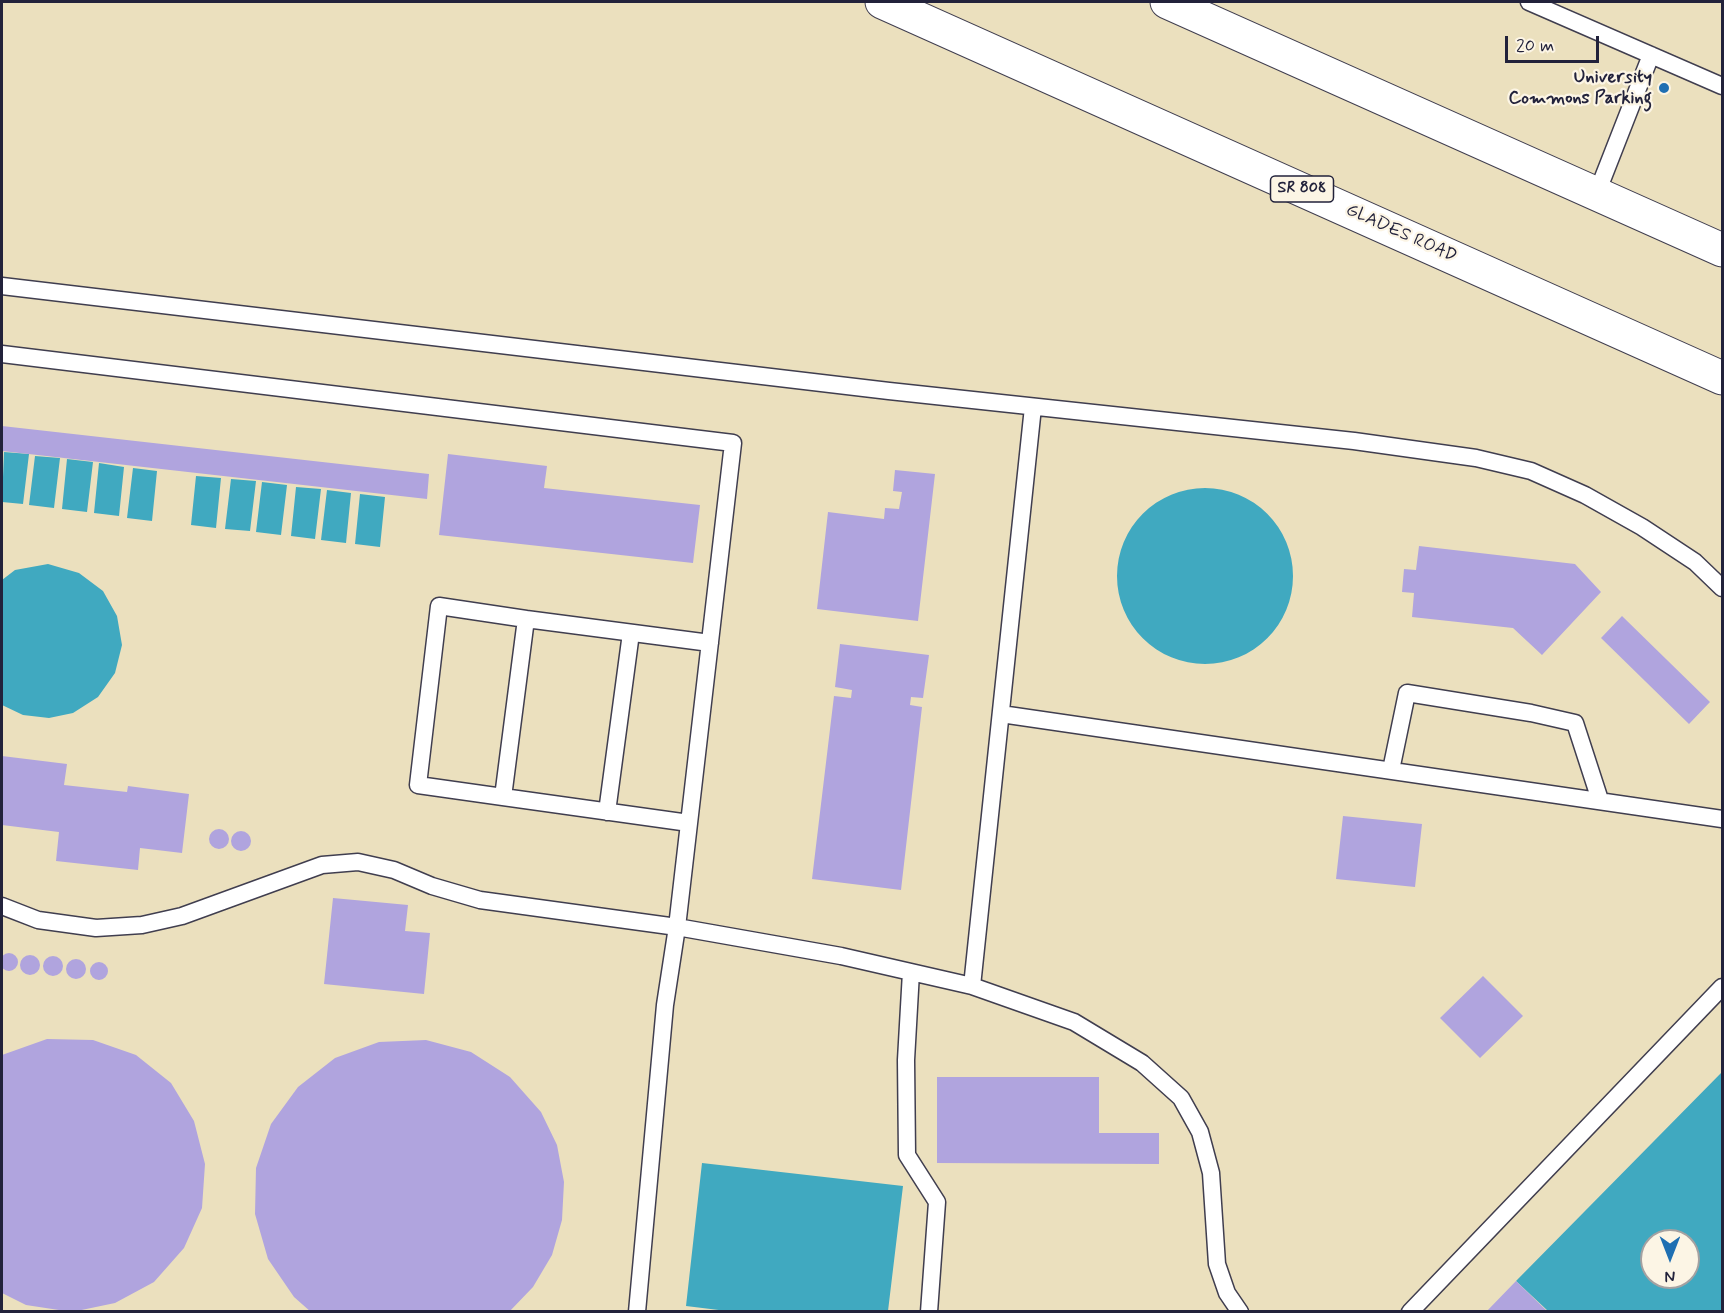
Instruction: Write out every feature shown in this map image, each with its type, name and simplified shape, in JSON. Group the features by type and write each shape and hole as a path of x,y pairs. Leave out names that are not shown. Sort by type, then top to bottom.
{"main road":[{"name":"GLADES ROAD","path":"882,2 1722,378"},
{"path":"1167,2 1722,250"}],"lane":[{"path":"1528,2 1722,86"},
{"path":"1597,193 1651,55"},
{"path":"2,286 1033,407 1354,441 1476,458 1531,471 1585,495 1642,526 1695,562 1722,588"},
{"path":"2,354 733,443 677,927 665,1005 637,1311"},
{"path":"972,986 1033,407"},
{"path":"689,823 417,785 439,606 710,643"},
{"path":"503,797 525,619"},
{"path":"607,812 631,633"},
{"path":"1391,770 1407,693 1531,713 1575,723 1600,800"},
{"path":"1001,714 1722,819"},
{"path":"2,906 38,920 96,928 142,925 182,916 322,865 358,862 394,870 432,886 480,900 677,927 841,956 972,986 1074,1022 1142,1063 1181,1098 1200,1132 1211,1173 1217,1264 1227,1293 1240,1311"},
{"path":"911,972 906,1060 907,1155 937,1202 929,1311"},
{"path":"1410,1311 1722,987"}],"water":[{"path":"4,452 29,454 23,504 2,502"},
{"path":"35,456 60,458 54,508 29,505"},
{"path":"67,459 93,462 87,512 62,509"},
{"path":"99,463 124,467 119,516 94,513"},
{"path":"133,468 157,471 152,521 127,518"},
{"path":"196,476 221,478 216,528 191,525"},
{"path":"231,479 256,481 250,531 225,529"},
{"path":"262,482 287,485 281,535 256,532"},
{"path":"296,487 321,489 315,539 291,536"},
{"path":"1205,488 1239,495 1254,503 1267,514 1278,527 1286,542 1293,576 1286,610 1278,625 1267,638 1254,649 1239,657 1205,664 1171,657 1156,649 1143,638 1132,625 1124,610 1117,576 1124,542 1132,527 1143,514 1156,503 1171,495"},
{"path":"327,490 351,493 346,543 321,540"},
{"path":"360,494 385,497 380,547 355,544"},
{"path":"48,564 79,573 103,591 117,616 122,645 115,673 98,697 73,713 49,718 23,715 2,705 2,580 15,570"},
{"path":"1722,1072 1722,1311 1548,1311 1516,1281"},
{"path":"702,1163 903,1186 888,1311 735,1312 686,1306"}],"building":[{"path":"2,426 429,474 427,499 2,451"},
{"path":"448,454 547,466 544,488 700,505 693,563 439,535"},
{"path":"895,470 935,474 918,621 817,609 828,512 884,519 885,508 899,509 902,492 893,491"},
{"path":"1419,546 1575,564 1601,592 1542,655 1513,628 1412,617 1414,593 1402,592 1404,569 1416,570"},
{"path":"1622,616 1710,702 1689,724 1601,638"},
{"path":"840,644 929,655 923,698 911,697 910,705 922,707 901,890 812,879 834,696 851,698 852,690 835,687"},
{"path":"2,756 67,764 64,785 127,792 128,786 189,794 182,853 140,848 138,870 56,861 59,832 2,825"},
{"path":"1343,816 1422,824 1415,887 1336,879"},
{"path":"219,829 226,832 229,839 226,846 219,849 212,846 209,839 212,832"},
{"path":"241,831 248,834 251,841 248,848 241,851 234,848 231,841 234,834"},
{"path":"333,898 408,905 405,931 430,933 424,994 324,984"},
{"path":"9,953 15,956 18,962 15,968 9,971 3,968 0,962 3,956"},
{"path":"30,955 37,958 40,965 37,972 30,975 23,972 20,965 23,958"},
{"path":"53,956 60,959 63,966 60,973 53,976 46,973 43,966 46,959"},
{"path":"76,959 83,962 86,969 83,976 76,979 69,976 66,969 69,962"},
{"path":"95,962 103,962 108,967 106,978 95,980 90,975 90,967"},
{"path":"1483,976 1523,1016 1480,1058 1440,1018"},
{"path":"47,1039 93,1040 136,1055 171,1083 194,1121 205,1164 202,1208 184,1248 154,1282 115,1303 72,1312 26,1305 2,1293 2,1055"},
{"path":"426,1040 471,1052 510,1077 541,1112 557,1145 564,1182 562,1220 552,1255 533,1287 509,1312 311,1312 294,1297 268,1259 255,1214 256,1168 271,1124 298,1087 335,1058 379,1042"},
{"path":"937,1077 1099,1077 1099,1133 1159,1133 1159,1164 937,1163"},
{"path":"1516,1281 1548,1312 1486,1312"}],"place":[{"name":"University Commons Parking","path":"1664,88"}]}
